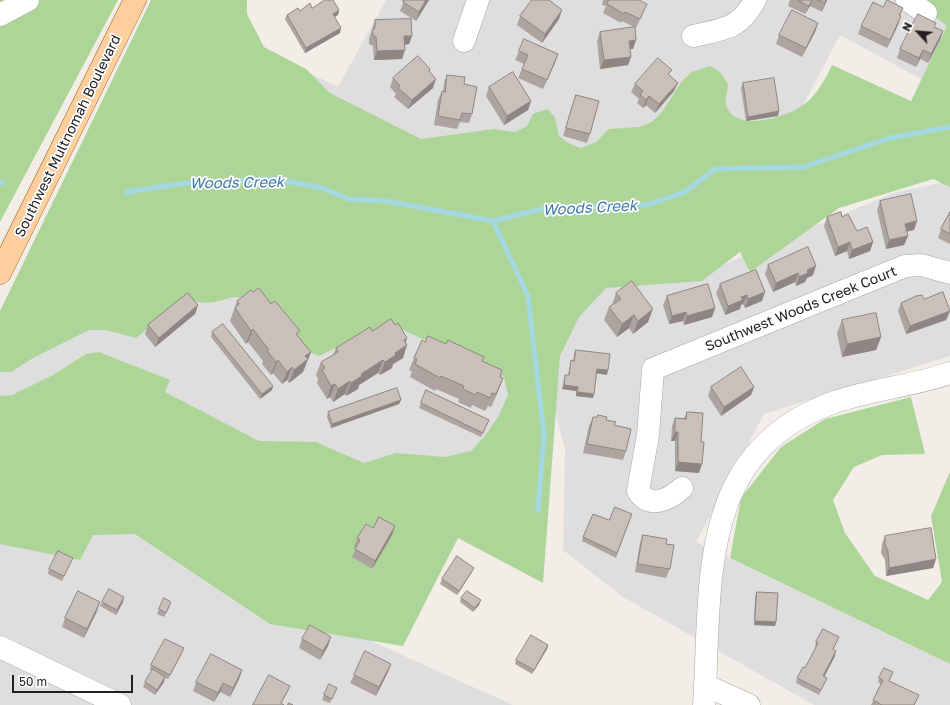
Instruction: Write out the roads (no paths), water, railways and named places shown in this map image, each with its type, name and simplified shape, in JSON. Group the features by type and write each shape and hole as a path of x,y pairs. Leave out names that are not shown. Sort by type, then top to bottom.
{"main road":[{"name":"Southwest Multnomah Boulevard","path":"0,273 135,0"}],"street":[{"path":"0,15 28,0"},
{"path":"464,41 478,0"},
{"path":"693,36 731,27 740,22 749,13 755,0"},
{"path":"907,0 926,13"},
{"name":"Southwest Woods Creek Court","path":"682,488 673,496 651,502 642,498 638,492 648,435 653,369 905,266 921,265 950,273"},
{"path":"749,705 704,695 711,591 718,528 725,505 737,478 756,452 767,441 802,416 835,402 950,373"},
{"path":"0,647 120,705"}],"waterway":[{"name":"Woods Creek","path":"126,192 186,183 275,179 322,188 349,199 386,201 493,221 550,207 647,205 685,192 715,169 804,167 890,138 950,127"},
{"path":"493,221 528,296 544,435 538,510"}]}
